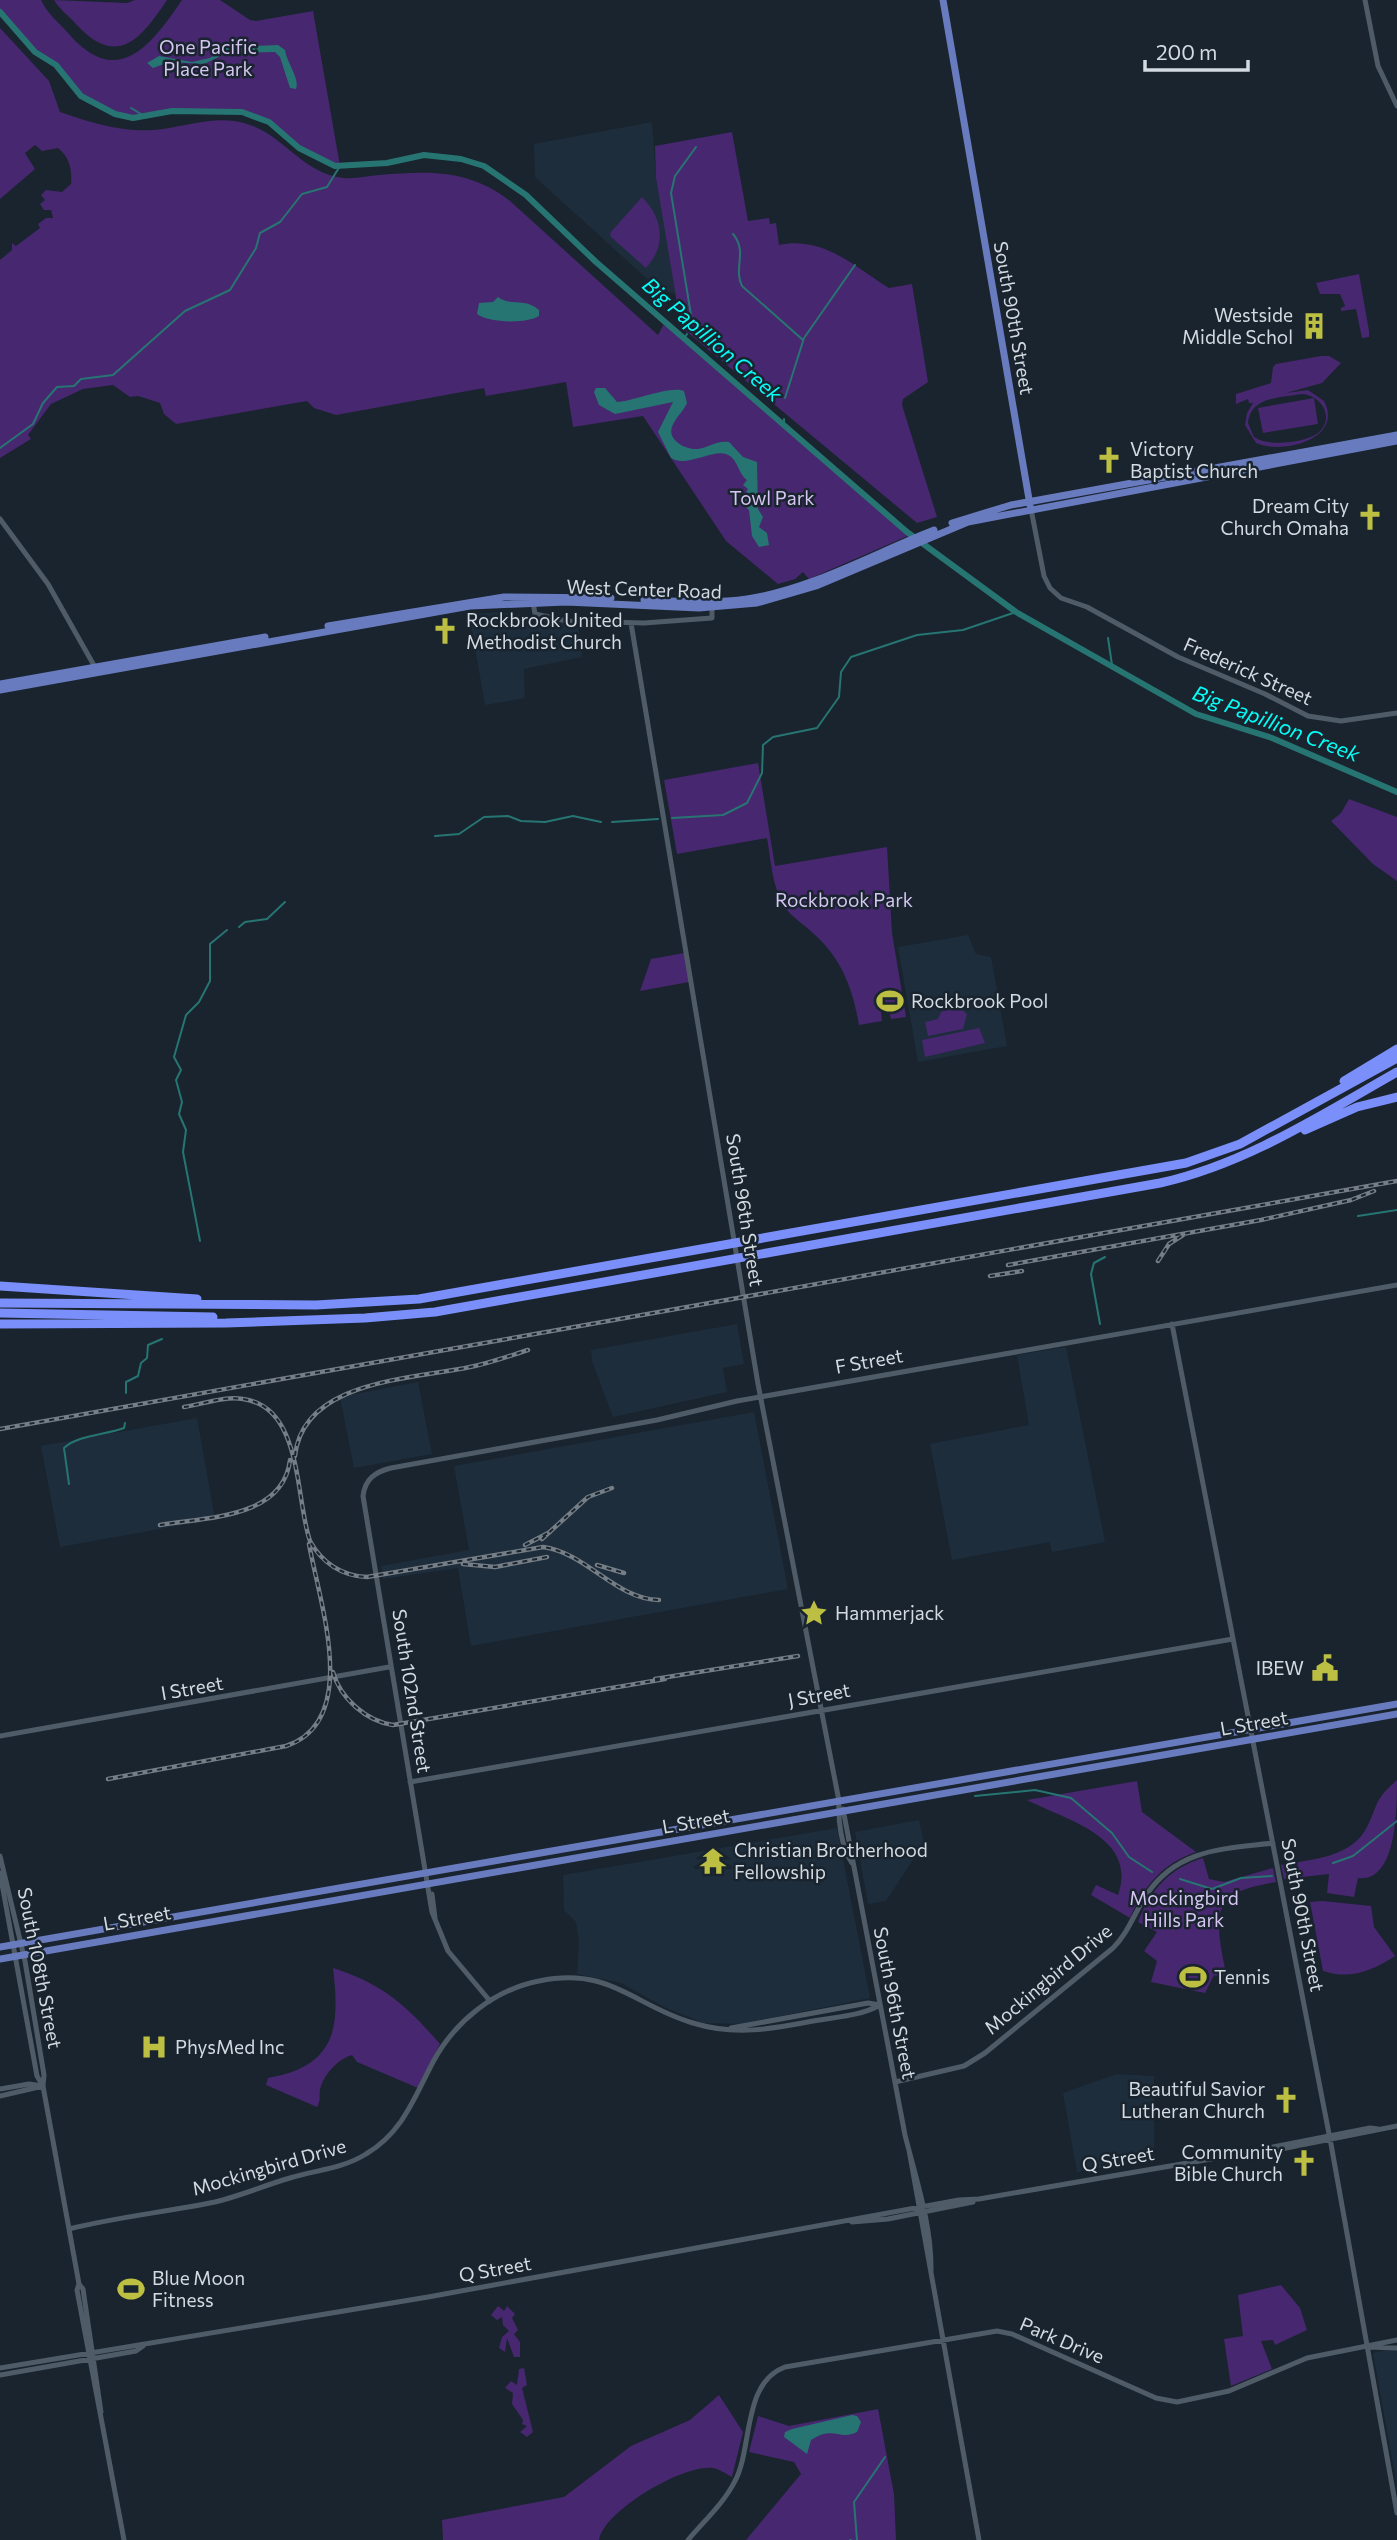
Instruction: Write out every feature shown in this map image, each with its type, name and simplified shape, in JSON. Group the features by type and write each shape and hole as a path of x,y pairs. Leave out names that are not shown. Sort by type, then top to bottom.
{"highway":[{"path":"1240,1144 1397,1049"},
{"path":"0,1301 351,1305 464,1293 1199,1160 1240,1144 1397,1058"},
{"path":"0,1324 365,1318 454,1309 1160,1183 1217,1167 1274,1141 1397,1073"},
{"path":"1274,1141 1290,1138 1357,1107 1397,1097"},
{"path":"0,1286 201,1299 222,1305"},
{"path":"0,1314 285,1320"}],"main road":[{"name":"South 90th Street","path":"943,0 1030,505"},
{"name":"West Center Road","path":"0,687 397,616 532,599 712,605 783,597 942,529 1030,505 1397,435"},
{"name":"West Center Road","path":"1030,505 1397,441"},
{"path":"1242,453 1252,462"},
{"name":"L Street","path":"0,1947 1397,1704"},
{"name":"L Street","path":"0,1959 430,1887 841,1811 1397,1714"}],"street":[{"path":"1365,0 1376,58 1397,106"},
{"name":"South 90th Street","path":"1030,505 1047,583 1061,598 1095,611"},
{"path":"0,519 48,584 96,670"},
{"path":"532,599 534,614 568,621 631,623 712,618 712,605"},
{"name":"Frederick Street","path":"1095,611 1178,657 1265,694 1308,716 1341,721 1397,713"},
{"name":"South 96th Street","path":"631,623 761,1396 909,2150 979,2540"},
{"name":"F Street","path":"363,1496 368,1480 385,1469 657,1420 761,1396 1397,1285"},
{"name":"South 90th Street","path":"1172,1324 1330,2138 1397,2513"},
{"name":"South 102nd Street","path":"363,1496 385,1620 389,1667 435,1918 448,1951 490,2001"},
{"name":"J Street","path":"410,1782 1233,1639"},
{"name":"I Street","path":"0,1736 389,1667"},
{"name":"Mockingbird Drive","path":"895,2082 964,2066 985,2053 1113,1948 1128,1932 1148,1892 1180,1864 1241,1844 1273,1843"},
{"name":"South 108th Street","path":"0,1856 16,1944"},
{"name":"South 108th Street","path":"0,1874 19,1956 37,2076 43,2086 79,2284 76,2290 102,2412 124,2540"},
{"name":"Mockingbird Drive","path":"69,2229 226,2199 358,2159 379,2145 399,2126 447,2039 464,2021 490,2001 540,1980 587,1979 620,1987 679,2019 723,2029 868,2003 880,2004"},
{"path":"0,2089 29,2084 43,2086"},
{"path":"0,2095 43,2086"},
{"name":"Q Street","path":"0,2368 136,2351 143,2346 1263,2150 1370,2128 1397,2126"},
{"name":"Park Drive","path":"688,2540 723,2499 738,2475 754,2405 767,2379 785,2367 988,2331 1006,2332 1156,2398 1177,2402 1229,2391 1307,2358 1397,2340"},
{"name":"Park Drive","path":"1368,2347 1397,2348"},
{"name":"Q Street","path":"0,2375 91,2355"},
{"path":"21,2371 25,2364"}],"shaded area":[{"path":"278,45 285,50 296,80 296,89 290,88 280,57 275,52 227,53 204,64 169,62 153,68 147,63 159,56 192,62 210,58 227,47"},
{"path":"652,122 656,178 676,295 655,286 535,177 534,144"},
{"path":"498,297 534,306 539,310 539,316 508,321 477,314 479,303 493,302"},
{"path":"596,388 605,388 617,402 670,390 684,391 687,403 673,424 672,436 678,443 693,449 729,442 743,457 757,462 758,509 763,517 759,527 767,533 769,545 759,547 752,536 749,510 740,502 748,489 743,485 747,480 730,456 720,453 684,461 671,458 658,432 673,402 615,414 599,405 594,392"},
{"path":"500,612 578,623 582,657 524,669 525,698 485,705 469,614"},
{"path":"968,935 976,954 991,957 1007,1046 918,1062 898,947"},
{"path":"737,1324 744,1364 723,1368 727,1392 613,1417 592,1361 591,1350"},
{"path":"1066,1347 1105,1542 1052,1552 1050,1542 952,1560 930,1444 1029,1425 1017,1355"},
{"path":"418,1382 432,1454 354,1468 340,1397"},
{"path":"754,1412 788,1589 471,1646 458,1568 383,1579 381,1566 469,1550 454,1466"},
{"path":"197,1418 215,1519 60,1547 41,1446"},
{"path":"919,1820 924,1843 886,1901 868,1904 855,1832"},
{"path":"837,1828 870,1998 742,2024 704,2023 664,2007 621,1983 577,1974 579,1941 576,1922 564,1910 563,1875"},
{"path":"1116,2074 1154,2076 1154,2159 1077,2172 1063,2093"},
{"path":"1397,2348 1397,2486 1373,2353"},
{"path":"857,2416 861,2422 857,2432 819,2436 811,2440 807,2454 784,2437 785,2432 792,2429"}],"green space":[{"name":"One Pacific Place Park","path":"0,0 41,0 50,14 86,50 103,58 118,60 132,55 146,45 182,0 220,0 250,20 256,21 313,11 340,166 315,159 269,123 242,112 172,111 133,118 99,107 75,90 56,65 35,52 0,12"},
{"name":"One Pacific Place Park","path":"54,0 127,3 135,0 167,0 138,37 127,44 116,46 104,45 91,37 61,10"},
{"name":"Towl Park","path":"0,28 49,81 60,112 98,124 136,130 236,121 260,129 304,162 329,175 347,178 415,173 448,174 495,191 510,201 658,335 665,322 910,535 809,579 803,572 795,579 778,584 726,541 643,416 573,427 566,382 486,396 484,388 336,415 314,408 307,401 176,424 164,414 160,403 138,396 130,397 113,385 83,389 51,404 28,435 31,439 0,458 0,260 12,250 12,243 16,246 40,228 38,224 46,218 53,218 51,210 44,210 40,204 45,200 41,195 46,190 62,192 71,184 71,179 68,160 58,148 42,151 35,145 25,153 35,169 0,199"},
{"path":"732,132 748,221 769,218 770,224 776,223 779,245 795,243 824,249 850,262 889,288 912,284 928,382 903,399 902,405 937,517 917,523 681,327 656,178 655,146"},
{"path":"642,197 654,214 660,232 657,250 646,268 611,237 610,233"},
{"path":"1359,274 1369,331 1369,337 1362,338 1356,309 1341,311 1345,306 1340,294 1320,294 1316,283"},
{"path":"1321,356 1329,356 1341,363 1322,383 1286,393 1308,390 1324,401 1328,414 1326,425 1318,434 1308,441 1281,447 1256,443 1245,425 1247,413 1253,403 1249,403 1248,399 1236,404 1236,394 1271,383 1273,367 1276,364","holes":["1309,395 1320,403 1326,414 1326,421 1318,433 1286,442 1268,442 1254,437 1248,423 1250,414 1261,403 1276,398"]},
{"path":"1314,398 1318,424 1263,433 1258,408"},
{"name":"Rockbrook Park","path":"758,763 775,866 887,847 892,933 906,1017 891,1019 889,1011 881,1012 882,1021 859,1025 850,987 839,965 824,944 787,910 780,898 772,873 767,838 677,854 664,780"},
{"path":"1349,799 1397,817 1397,881 1373,864 1331,821 1341,813"},
{"path":"684,953 689,982 640,991 651,959"},
{"path":"962,1010 967,1014 963,1029 928,1036 925,1022 938,1019 941,1012"},
{"path":"979,1028 985,1043 925,1057 922,1040"},
{"name":"Mockingbird Hills Park","path":"1397,1780 1395,1825 1387,1857 1381,1869 1371,1876 1358,1878 1354,1897 1327,1893 1329,1874 1284,1879 1281,1865 1330,1855 1352,1844 1368,1825 1381,1796"},
{"name":"Mockingbird Hills Park","path":"1137,1781 1142,1812 1196,1852 1174,1862 1156,1877 1130,1918 1091,1895 1096,1885 1118,1895 1122,1875 1118,1859 1109,1845 1079,1824 1027,1800"},
{"name":"Mockingbird Hills Park","path":"1203,1858 1209,1879 1224,1882 1273,1868 1276,1882 1245,1889 1227,1901 1219,1920 1225,1980 1214,1975 1205,1993 1151,1982 1157,1961 1144,1951 1157,1932 1138,1922 1155,1890 1171,1874"},
{"path":"1310,1902 1371,1906 1374,1927 1395,1956 1378,1966 1352,1974 1323,1971"},
{"path":"333,1968 366,1981 392,1997 440,2044 418,2088 357,2062 352,2055 328,2073 320,2090 317,2107 266,2085 268,2078 308,2064 321,2053 329,2041 336,2008"},
{"path":"1281,2285 1300,2308 1307,2330 1275,2345 1273,2340 1261,2341 1272,2369 1231,2386 1224,2339 1243,2336 1238,2295"},
{"path":"498,2306 504,2311 507,2306 515,2314 512,2318 518,2330 514,2334 520,2342 520,2357 514,2357 507,2338 505,2352 499,2348 502,2337 509,2331 503,2325 502,2317 497,2320 491,2315"},
{"path":"524,2368 527,2385 522,2388 533,2432 527,2437 520,2432 527,2426 522,2424 523,2420 512,2404 513,2393 505,2388 511,2381 517,2385 519,2369"},
{"path":"719,2395 743,2432 732,2477 712,2468 699,2469 664,2482 615,2516 604,2528 599,2540 443,2540 442,2520 564,2497 631,2446 690,2420"},
{"path":"878,2409 894,2494 896,2540 746,2540 801,2474 794,2462 749,2452 758,2416 789,2426"}],"waterway":[{"name":"Big Papillion Creek","path":"0,12 35,52 56,65 81,96 115,114 133,118 172,111 242,112 269,122 299,148 335,166 387,163 424,155 461,159 484,166 526,195 596,262 907,532 1016,612 1196,714 1272,738 1397,792"},
{"path":"131,108 146,117"},
{"path":"692,321 671,193 675,176 696,147"},
{"path":"0,448 33,424 43,403 57,387 74,386 81,379 113,375 185,311 230,290 256,248 260,233 280,222 302,194 327,187 340,166"},
{"path":"733,234 739,247 742,286 803,340"},
{"path":"785,398 804,338 855,265"},
{"name":"Big Papillion Creek","path":"684,339 687,334"},
{"name":"Big Papillion Creek","path":"784,419 784,426"},
{"path":"672,818 723,815 747,803 762,773 763,745 773,737 817,728 839,697 841,672 851,657 917,635 963,630 1016,612"},
{"path":"1108,638 1112,665"},
{"path":"435,836 459,834 484,817 508,816 521,821 545,822 573,816 601,822"},
{"path":"612,822 658,819"},
{"path":"239,927 245,922 267,919 285,902"},
{"path":"200,1241 183,1152 186,1130 179,1114 182,1102 176,1080 181,1070 174,1057 186,1015 199,1002 210,981 210,944 227,930"},
{"path":"1358,1216 1397,1210"},
{"path":"1100,1324 1091,1274 1094,1263 1105,1257"},
{"path":"126,1393 126,1382 138,1376 141,1363 147,1358 148,1345 162,1339"},
{"path":"69,1484 64,1448 84,1438 124,1428 125,1423"},
{"path":"975,1796 1035,1790 1071,1798 1112,1833 1129,1857 1152,1872"},
{"path":"1333,1863 1353,1856 1397,1821"},
{"path":"1180,1879 1212,1889 1241,1878 1272,1876"},
{"path":"857,2540 854,2502 885,2457"}],"railway":[{"path":"0,1429 1397,1181"},
{"path":"1008,1265 1261,1220 1351,1200 1374,1191"},
{"path":"1158,1261 1169,1244 1183,1235"},
{"path":"990,1276 1022,1271"},
{"path":"295,1456 302,1431 318,1412 339,1398 392,1380 477,1365 528,1350"},
{"path":"184,1407 236,1398 262,1406 277,1419 287,1436 293,1457 310,1541 320,1556 341,1571 367,1577 543,1547 574,1558 628,1592 659,1600"},
{"path":"160,1525 239,1512 258,1504 273,1494 284,1479 290,1460"},
{"path":"542,1539 588,1497 612,1488"},
{"path":"525,1545 550,1532"},
{"path":"108,1779 286,1746 309,1732 323,1712 329,1686 330,1657 309,1544"},
{"path":"463,1564 495,1567 547,1557"},
{"path":"597,1565 624,1573"},
{"path":"655,1679 798,1656"},
{"path":"333,1672 336,1682 356,1707 373,1719 393,1725 665,1679"}],"place":[{"name":"Westside Middle Schol","path":"1314,326"},
{"name":"Victory Baptist Church","path":"1109,460"},
{"name":"Dream City Church Omaha","path":"1370,517"},
{"name":"Rockbrook United Methodist Church","path":"445,631"},
{"name":"Rockbrook Pool","path":"890,1001"},
{"name":"Hammerjack","path":"814,1613"},
{"name":"IBEW","path":"1325,1668"},
{"name":"Christian Brotherhood Fellowship","path":"713,1861"},
{"name":"Tennis","path":"1193,1977"},
{"name":"PhysMed Inc","path":"154,2047"},
{"name":"Beautiful Savior Lutheran Church","path":"1286,2100"},
{"name":"Community Bible Church","path":"1304,2163"},
{"name":"Blue Moon Fitness","path":"131,2289"}]}
